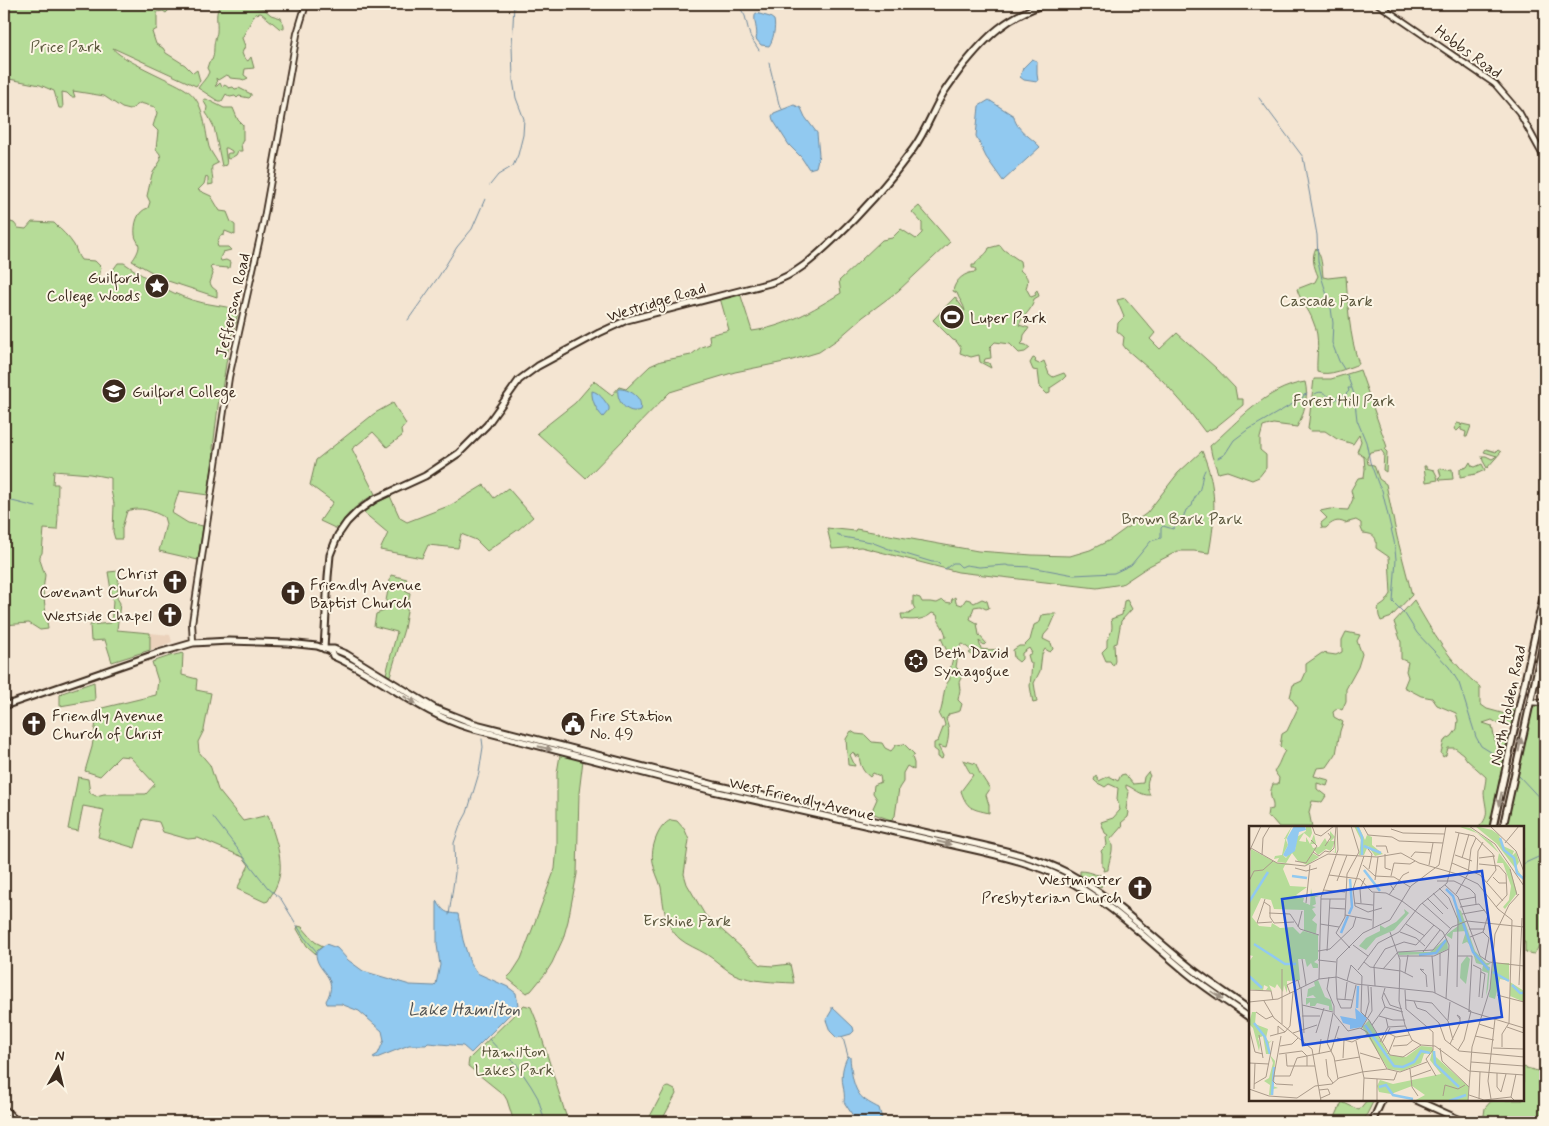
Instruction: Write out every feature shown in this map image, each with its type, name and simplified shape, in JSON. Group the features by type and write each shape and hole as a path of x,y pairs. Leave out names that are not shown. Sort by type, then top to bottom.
{"main road":[{"name":"Westridge Road","path":"324,649 329,560 338,535 357,512 375,499 425,476 459,453 487,425 510,392 524,376 538,366 608,328 627,320 770,283 796,272 846,228 872,200 914,148 948,86 984,41 1010,20 1045,4"},
{"name":"North Holden Road","path":"1494,826 1545,589"},
{"name":"North Holden Road","path":"1503,826 1545,636"},
{"name":"West Friendly Avenue","path":"4,706 193,643 222,641 264,642 306,645 324,649 331,651 333,656 366,673 429,712 453,723 713,791 1014,859 1041,868 1097,898 1187,973 1249,1017"},
{"name":"West Friendly Avenue","path":"324,649 346,654 434,708 472,723 706,783 996,848 1045,863 1067,873 1101,893 1191,968 1249,1009"},
{"path":"1372,1122 1382,1101"},
{"path":"1418,1101 1465,1122"},
{"path":"4,1108 18,1122"}],"street":[{"name":"Jefferson Road","path":"193,643 192,623 229,378 263,224 296,34 306,4"},
{"name":"Hobbs Road","path":"1378,4 1495,84 1519,112 1545,159"},
{"path":"1530,702 1545,704"}],"shaded area":[{"path":"150,633 170,635 172,642 150,650"}],"green space":[{"name":"Price Park","path":"4,4 130,4 139,7 160,7 169,10 166,13 163,11 157,12 157,29 152,32 156,44 193,73 197,70 200,81 196,86 113,48 134,63 185,89 192,94 200,107 209,147 218,163 212,166 213,184 208,185 208,178 206,177 204,184 198,190 211,196 220,211 227,212 231,222 235,225 235,235 225,231 224,235 220,236 217,244 218,247 228,247 231,250 223,252 220,258 221,261 226,260 230,262 229,268 212,265 210,267 213,274 210,283 217,291 217,297 168,281 132,261 139,248 135,236 136,222 141,212 148,208 150,202 147,196 152,174 161,160 160,154 156,149 158,131 153,126 157,113 155,107 140,103 130,110 122,108 104,96 73,91 75,97 62,92 63,108 59,108 54,91 40,85 4,78"},
{"path":"221,4 237,4 264,9 271,15 281,18 284,25 284,29 279,28 261,13 255,14 242,38 245,46 242,53 244,58 248,61 251,57 254,68 245,69 244,75 248,78 244,80 230,78 226,75 218,80 216,78 217,84 215,86 220,83 222,87 225,85 229,88 239,88 251,94 249,98 230,97 226,94 222,101 218,101 198,88 209,72 207,68 213,57 217,32 217,14"},
{"path":"206,99 224,108 233,108 238,120 243,125 242,151 238,151 236,155 229,159 227,154 232,153 232,151 225,148 227,165 222,166 214,127 206,113 207,107 203,100"},
{"path":"919,206 950,242 898,291 819,352 789,361 735,372 670,392 586,478 537,433 575,403 594,381 612,395 619,387 626,389 650,366 661,361 691,355 701,347 710,344 709,335 729,330 720,298 740,293 752,331 787,322 841,293 839,281 882,240 892,238 901,229 916,239 922,233 922,223 912,212"},
{"name":"Guilford College","path":"4,220 14,223 18,228 26,229 32,222 54,223 72,242 81,260 95,261 101,267 99,279 104,282 118,263 124,263 157,284 183,297 238,310 236,323 230,339 219,398 208,495 179,491 172,513 188,523 203,526 198,560 159,551 166,524 164,517 146,510 127,511 122,528 122,539 115,539 113,532 114,504 111,478 54,471 53,484 58,484 58,524 57,530 44,529 40,560 45,575 43,591 48,629 40,630 29,623 4,625"},
{"path":"1000,245 1020,261 1020,270 1027,278 1026,288 1031,297 1036,295 1035,292 1037,290 1039,296 1034,299 1019,325 1029,328 1021,344 1030,348 1025,352 1019,353 1010,344 995,342 990,347 991,358 985,359 984,362 989,363 991,368 980,362 979,355 971,357 960,353 961,348 956,341 933,320 955,297 965,311 957,293 953,291 956,283 964,275 976,272 972,265 975,265 989,248"},
{"name":"Cascade Park","path":"1316,248 1321,258 1323,277 1346,276 1351,331 1359,364 1327,373 1317,372 1318,340 1311,317 1297,289 1315,282 1318,276 1314,262"},
{"path":"1125,298 1155,333 1150,339 1160,349 1177,333 1235,388 1237,399 1243,399 1243,405 1216,427 1205,432 1163,381 1123,345 1124,337 1117,331 1118,323 1124,317 1117,300"},
{"path":"1033,358 1039,364 1044,361 1049,374 1053,377 1064,373 1066,376 1050,388 1050,393 1047,394 1040,387 1038,371 1033,370 1030,363"},
{"name":"Forest Hill Park","path":"1360,370 1387,447 1385,450 1387,452 1386,472 1383,470 1384,454 1381,450 1370,452 1367,458 1368,464 1374,465 1379,479 1386,484 1412,595 1390,618 1381,621 1378,608 1385,603 1391,594 1389,557 1376,548 1374,537 1363,533 1361,523 1356,520 1345,523 1335,522 1326,528 1322,528 1321,523 1327,518 1320,511 1330,509 1348,510 1353,499 1351,490 1358,478 1364,477 1364,457 1357,452 1361,441 1359,435 1353,444 1337,439 1325,431 1311,431 1308,429 1314,379 1331,379"},
{"path":"1305,382 1305,405 1297,427 1273,424 1263,427 1260,438 1260,450 1266,455 1266,468 1259,477 1252,480 1227,471 1218,473 1210,446 1242,416 1265,398 1291,385"},
{"path":"393,403 406,424 401,430 402,436 387,447 373,432 352,449 375,494 354,508 338,528 320,521 333,502 310,485 316,460 375,413"},
{"path":"1457,423 1461,424 1461,426 1462,424 1471,426 1467,437 1465,437 1466,432 1461,430 1461,427 1457,431 1454,429"},
{"path":"1486,449 1501,452 1487,468 1482,456 1492,459 1497,456 1484,452"},
{"name":"Brown Bark Park","path":"1202,451 1213,489 1214,501 1209,553 1178,551 1149,566 1122,584 1097,588 958,572 861,547 832,549 827,528 855,531 856,529 978,551 1070,556 1090,550 1110,540 1147,513 1178,473"},
{"path":"1470,462 1475,467 1482,464 1485,470 1460,477 1460,469 1467,467"},
{"path":"1424,466 1434,470 1438,480 1426,482"},
{"path":"1439,469 1446,470 1452,469 1453,479 1440,480"},
{"path":"484,485 494,498 508,488 533,517 487,551 476,540 461,534 458,548 428,545 422,558 380,550 388,533 363,512 390,496 400,518 407,522 451,505"},
{"path":"119,571 117,598 120,603 117,630 150,633 150,650 112,662 105,640 91,641 90,625 111,623 113,602 108,572"},
{"path":"391,575 407,579 405,590 410,593 404,629 390,676 386,674 397,632 374,626 376,614 384,611"},
{"path":"913,596 920,598 922,602 937,603 943,600 951,603 955,597 956,603 962,605 966,599 974,603 982,599 987,601 989,608 974,607 970,619 977,623 979,635 986,643 984,645 979,641 981,649 1005,653 1001,657 983,654 980,657 973,656 969,653 972,651 963,644 960,645 961,652 958,655 956,667 963,674 959,682 958,700 962,704 960,711 949,714 946,719 949,733 946,748 938,746 943,756 942,759 938,757 938,752 934,749 934,743 938,741 945,725 943,718 941,719 939,715 945,688 950,679 949,674 953,658 941,638 946,637 937,615 932,613 918,619 902,619 901,614 909,614 915,609"},
{"path":"1127,600 1132,609 1121,621 1117,643 1114,644 1115,661 1113,666 1110,661 1106,661 1102,652 1107,647 1107,640 1112,630 1111,619 1122,615 1124,601"},
{"path":"1414,600 1435,636 1451,658 1480,687 1480,704 1487,709 1509,715 1513,708 1516,709 1515,718 1510,726 1499,724 1492,720 1483,723 1492,726 1495,741 1503,740 1507,734 1510,734 1508,743 1505,746 1490,826 1480,826 1486,815 1484,793 1486,777 1455,748 1448,748 1446,755 1443,757 1441,753 1444,741 1452,736 1457,729 1458,720 1456,713 1437,705 1432,698 1421,696 1404,687 1408,677 1406,671 1408,662 1401,659 1401,642 1394,622"},
{"path":"1056,614 1043,639 1051,643 1053,649 1050,652 1045,649 1042,654 1040,671 1034,683 1037,702 1033,703 1030,686 1032,663 1028,655 1032,653 1029,648 1022,653 1022,659 1019,662 1014,658 1013,650 1019,646 1024,646 1030,640 1034,625 1040,622 1042,615"},
{"path":"1346,632 1360,635 1357,641 1362,654 1358,667 1346,689 1346,701 1342,710 1338,708 1333,712 1334,717 1343,722 1336,754 1327,767 1317,768 1314,776 1329,780 1327,786 1317,783 1317,789 1326,796 1322,802 1312,801 1309,812 1312,826 1278,826 1267,816 1268,810 1273,809 1271,789 1273,784 1278,784 1279,778 1274,771 1285,751 1280,746 1282,734 1287,731 1298,708 1290,697 1293,685 1302,681 1306,672 1306,664 1322,653 1336,655 1342,652 1342,640"},
{"path":"183,653 182,675 197,679 196,690 211,693 204,730 198,742 199,752 210,765 218,790 243,821 268,815 278,849 280,867 277,884 268,901 265,902 237,889 249,865 243,857 198,838 188,839 163,832 159,822 143,819 135,848 98,837 104,810 83,806 78,831 68,829 78,777 88,779 90,793 96,796 104,794 146,794 155,784 130,757 120,756 100,776 85,771 92,747 98,709 156,695 158,681 152,662"},
{"path":"94,682 95,700 60,706 60,695 62,693"},
{"path":"1539,704 1545,705 1545,934 1534,954 1525,952 1524,826 1506,826 1532,708"},
{"path":"851,731 856,734 865,735 872,742 882,743 885,748 891,751 896,745 904,744 915,755 912,757 914,770 907,766 903,773 903,782 899,788 895,816 891,820 874,814 873,808 877,799 873,793 874,785 881,782 880,776 873,773 870,777 867,775 862,768 859,755 856,757 853,752 850,755 855,766 848,765 846,739"},
{"path":"560,755 583,760 579,793 577,874 563,939 545,974 531,991 526,993 507,978 521,959 555,869 557,846 557,773"},
{"path":"963,760 976,764 990,789 986,795 989,813 971,807 963,797 961,791 973,775"},
{"path":"1148,772 1150,776 1147,785 1150,795 1141,793 1126,785 1129,792 1126,809 1129,812 1128,817 1121,823 1123,825 1110,840 1112,851 1108,870 1103,871 1101,851 1107,845 1106,838 1108,835 1105,833 1101,822 1113,818 1120,810 1117,799 1118,788 1109,784 1105,787 1098,783 1094,780 1096,775 1099,781 1109,776 1118,781 1121,775 1125,774 1133,784 1143,783 1144,777"},
{"name":"Erskine Park","path":"671,820 677,821 685,830 689,840 684,874 687,884 705,915 761,965 790,964 794,983 771,982 741,977 727,970 675,934 668,922 664,909 661,887 654,869 652,857 654,844 659,832"},
{"path":"1080,871 1101,875 1103,883 1101,887 1080,875"},
{"path":"298,926 302,927 315,942 323,946 316,954 307,946 297,929"},
{"name":"Hamilton Lakes Park","path":"524,1005 531,1007 537,1022 568,1122 514,1122 504,1095 468,1066 469,1059"},
{"path":"1524,1067 1545,1073 1545,1122 1483,1122 1485,1108 1491,1101 1524,1101"},
{"path":"669,1087 675,1090 676,1094 661,1122 647,1122 665,1088"},
{"path":"1366,1101 1374,1101 1363,1122 1333,1122 1342,1102 1359,1110"}],"water":[{"path":"756,13 774,20 774,34 769,46 761,45 756,39"},
{"path":"1032,59 1037,61 1037,82 1024,80 1020,77 1023,68"},
{"path":"989,100 1014,116 1021,130 1040,147 1003,181 986,157 976,136 979,106"},
{"path":"794,105 801,108 817,133 819,155 816,167 809,169 801,157 789,145 773,120 772,116 774,113"},
{"path":"618,389 627,390 635,395 640,402 640,410 631,411 627,409 621,403"},
{"path":"592,391 599,395 609,407 609,410 603,417 592,398"},
{"name":"Lake Hamilton","path":"437,901 445,911 458,914 470,963 477,973 508,987 516,993 518,1006 471,1053 463,1046 428,1043 426,1045 409,1045 374,1059 373,1057 378,1054 384,1040 382,1031 359,1011 341,1004 327,1004 326,1001 331,985 319,965 316,952 326,944 337,948 348,960 363,971 410,985 434,986 440,965 437,945"},
{"path":"832,1007 853,1027 854,1031 851,1034 837,1038 830,1031 826,1020"},
{"path":"848,1056 850,1057 852,1076 859,1094 879,1108 883,1122 857,1122 844,1102 842,1074"}],"waterway":[{"path":"490,185 498,175 513,166 523,135 524,119 516,98 513,80 514,4"},
{"path":"738,4 745,16 750,36 759,50"},
{"path":"769,63 779,104 782,109"},
{"path":"1259,98 1303,157 1317,235 1318,261 1331,308 1333,323 1332,343 1344,369"},
{"path":"408,320 457,247 472,229 485,199"},
{"path":"1347,375 1354,394 1357,420 1366,442 1370,462 1382,490 1394,541 1396,559 1393,602 1405,614 1417,633 1449,667 1459,683 1476,737 1481,746 1502,759"},
{"path":"1315,394 1322,392 1333,400 1337,399 1339,395 1344,396 1349,391 1348,388 1351,388"},
{"path":"1218,458 1225,454 1234,440 1246,431 1302,399 1307,394"},
{"path":"837,534 843,537 871,542 932,562 938,562 945,569 953,563 957,563 961,567 966,565 979,567 1006,565 1031,567 1074,575 1114,573 1131,565 1151,541 1161,538 1161,528 1163,526 1173,529 1177,518 1183,518 1186,510 1192,506 1199,491 1205,470"},
{"path":"4,503 12,501 36,507"},
{"path":"449,915 455,873 454,843 467,813 479,773 483,747 482,739"},
{"path":"1519,776 1545,804"},
{"path":"213,817 268,888 281,899 304,937 317,952"},
{"path":"1524,864 1545,854"},
{"path":"843,1038 848,1056"},
{"path":"489,1039 500,1051 515,1062 538,1098 545,1122"}],"place":[{"name":"Guilford College Woods","path":"157,286"},
{"name":"Luper Park","path":"952,317"},
{"name":"Guilford College","path":"114,391"},
{"name":"Christ Covenant Church","path":"175,582"},
{"name":"Friendly Avenue Baptist Church","path":"293,593"},
{"name":"Westside Chapel","path":"170,615"},
{"name":"Beth David Synagogue","path":"916,661"},
{"name":"Friendly Avenue Church of Christ","path":"34,724"},
{"name":"Fire Station No. 49","path":"573,724"},
{"name":"Westminster Presbyterian Church","path":"1140,888"}]}
